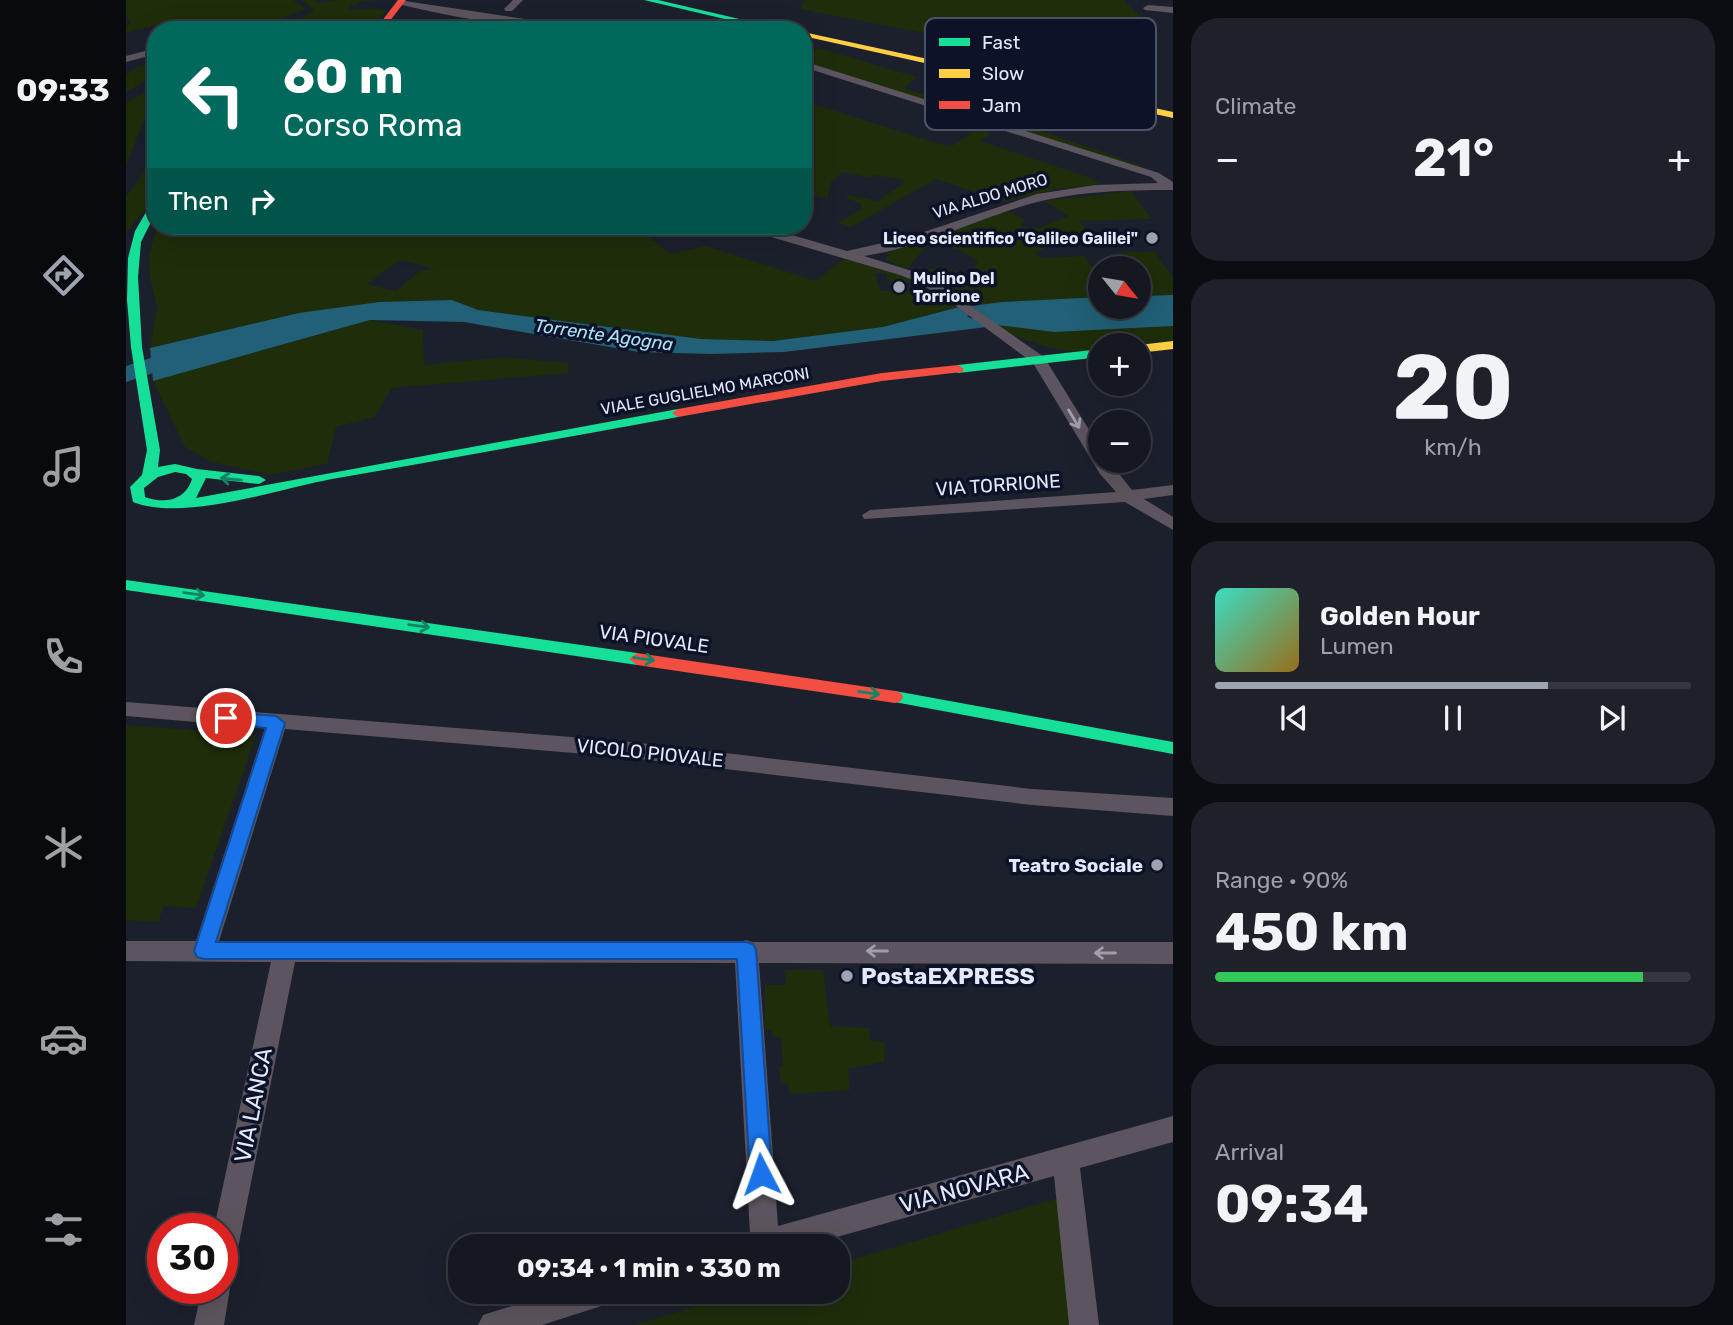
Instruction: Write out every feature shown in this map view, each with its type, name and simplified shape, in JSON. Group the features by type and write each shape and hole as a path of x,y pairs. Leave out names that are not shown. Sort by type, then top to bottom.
{"main road":[{"path":"648,0 742,21"},
{"path":"386,21 400,3"},
{"path":"812,36 925,61"},
{"path":"147,219 132,263 137,346 155,462 149,475 131,493 144,503 168,505 197,490 199,478 195,473"},
{"path":"1151,348 1173,345"},
{"name":"VIALE GUGLIELMO MARCONI","path":"133,517 168,505 202,502 317,478 882,377 1088,355"},
{"path":"148,429 175,468 149,475"},
{"name":"VIALE GUGLIELMO MARCONI","path":"175,468 240,480 317,478"},
{"name":"VIA PIOVALE","path":"126,585 938,703 1173,748"}],"street":[{"path":"509,9 518,0"},
{"path":"400,3 514,21"},
{"path":"1149,8 1173,10"},
{"path":"126,59 147,53"},
{"path":"812,67 925,102"},
{"path":"1013,130 1156,175 1172,186"},
{"name":"VIA ALDO MORO","path":"845,254 902,242 1040,197 1172,186"},
{"path":"779,235 923,279 1039,360 1108,474 1129,497 1173,525"},
{"name":"VIA ALDO MORO","path":"876,263 885,250 902,242"},
{"name":"VIA TORRIONE","path":"870,514 1129,497 1173,491"},
{"name":"VICOLO PIOVALE","path":"126,709 622,749 1032,797 1173,807"},
{"path":"204,951 276,723"},
{"path":"126,951 746,950 1173,953"},
{"path":"746,950 759,1234"},
{"name":"VIA LANCA","path":"231,1213 285,951"},
{"name":"VIA NOVARA","path":"800,1234 1173,1129"},
{"path":"1066,1160 1084,1325"},
{"path":"209,1325 213,1304"},
{"path":"493,1325 564,1304"}],"green space":[{"path":"126,0 293,0 306,9 275,21 147,21 147,27 126,33 126,26 131,24 126,16"},
{"path":"302,0 319,3 378,0 358,2 358,5 350,6 350,10 387,11 377,21 293,21 314,10"},
{"path":"805,0 1124,0 1142,18 925,18 925,33 800,9"},
{"path":"819,48 917,77 904,88 925,95 925,100 812,64 812,52"},
{"path":"147,63 147,80 126,92 126,74"},
{"path":"147,91 147,116 126,165 126,103"},
{"path":"812,104 950,147 977,130 982,130 991,133 980,141 1088,177 1100,184 1057,189 1004,202 936,179 851,227 838,223 863,208 860,207 862,204 846,198 847,195 878,201 903,184 904,180 874,175 871,178 843,172 831,182 827,199 812,194"},
{"path":"1020,130 1039,130 1142,166 1140,168"},
{"path":"147,168 147,207 126,233 126,196"},
{"path":"1131,191 1152,219 1080,221 1089,237 1081,234 1037,236 1044,250 1034,252 1041,258 1084,256 1088,261 1088,298 971,306 921,274 933,268 970,273 978,261 959,250 928,244 907,269 886,260 889,251 1008,211 1024,219 1021,227 1036,229 1069,216 1044,201"},
{"path":"155,235 647,235 671,254 706,246 816,281 845,258 915,277 959,307 883,327 773,341 701,339 478,310 452,300 379,302 277,318 150,348 157,307 150,278 149,255","holes":["400,260 437,270 421,270 396,291 367,284","875,273 886,273 888,282 918,282 921,291 880,291"]},
{"path":"1118,252 1155,252 1173,278 1173,295 1152,296 1152,256 1120,256"},
{"path":"370,320 423,330 424,365 504,357 568,363 569,373 392,388 374,417 336,427 327,464 269,475 212,462 185,447 153,381"},
{"path":"1003,323 1054,332 1173,326 1173,345 1151,345 1151,333 1088,333 1088,352 1072,351 1034,343 995,325"},
{"path":"126,725 256,735 196,908 164,906 158,922 126,920"},
{"path":"785,970 823,970 830,1026 869,1028 870,1040 885,1042 884,1062 848,1069 850,1090 790,1094 788,1083 781,1083 781,1037 773,1037 771,1030 765,1030 765,985 786,985"},
{"path":"1069,1195 1084,1325 634,1325 705,1304 850,1304 850,1260"}],"water":[{"path":"1173,295 1173,326 1054,332 997,325 971,306 1088,298 1088,319 1151,319 1152,296"},
{"path":"452,300 478,310 701,339 773,341 883,327 959,307 970,314 967,316 977,319 987,327 784,352 711,354 639,352 464,322 370,320 153,381 150,348 299,313 379,302"}],"waterway":[{"name":"Torrente Agogna","path":"126,374 175,358"}],"traffic: fast":[{"path":"648,0 742,21"},
{"path":"147,218 138,237 132,277 136,347 153,450 149,475"},
{"path":"958,369 1088,354"},
{"path":"174,504 202,502 317,478 678,413"},
{"path":"175,468 190,470 199,478 191,495 175,504 166,505 138,499 137,487 145,479 175,468"},
{"path":"195,473 259,480"},
{"path":"126,585 637,659"},
{"path":"895,697 1173,748"}],"traffic: slow":[{"path":"812,36 925,61"},
{"path":"1156,111 1173,115"},
{"path":"1151,348 1173,345"}],"traffic: jam":[{"path":"386,21 402,0"},
{"path":"678,413 882,377 958,369"},
{"path":"637,659 895,697"}],"place":[{"name":"Liceo scientifico \"Galileo Galilei\"","path":"1152,238"},
{"name":"Mulino Del Torrione","path":"899,287"},
{"name":"Teatro Sociale","path":"1157,865"},
{"name":"PostaEXPRESS","path":"847,976"}],"route":[{"path":"226,718 276,723 204,951 746,950 761,1174"}]}
